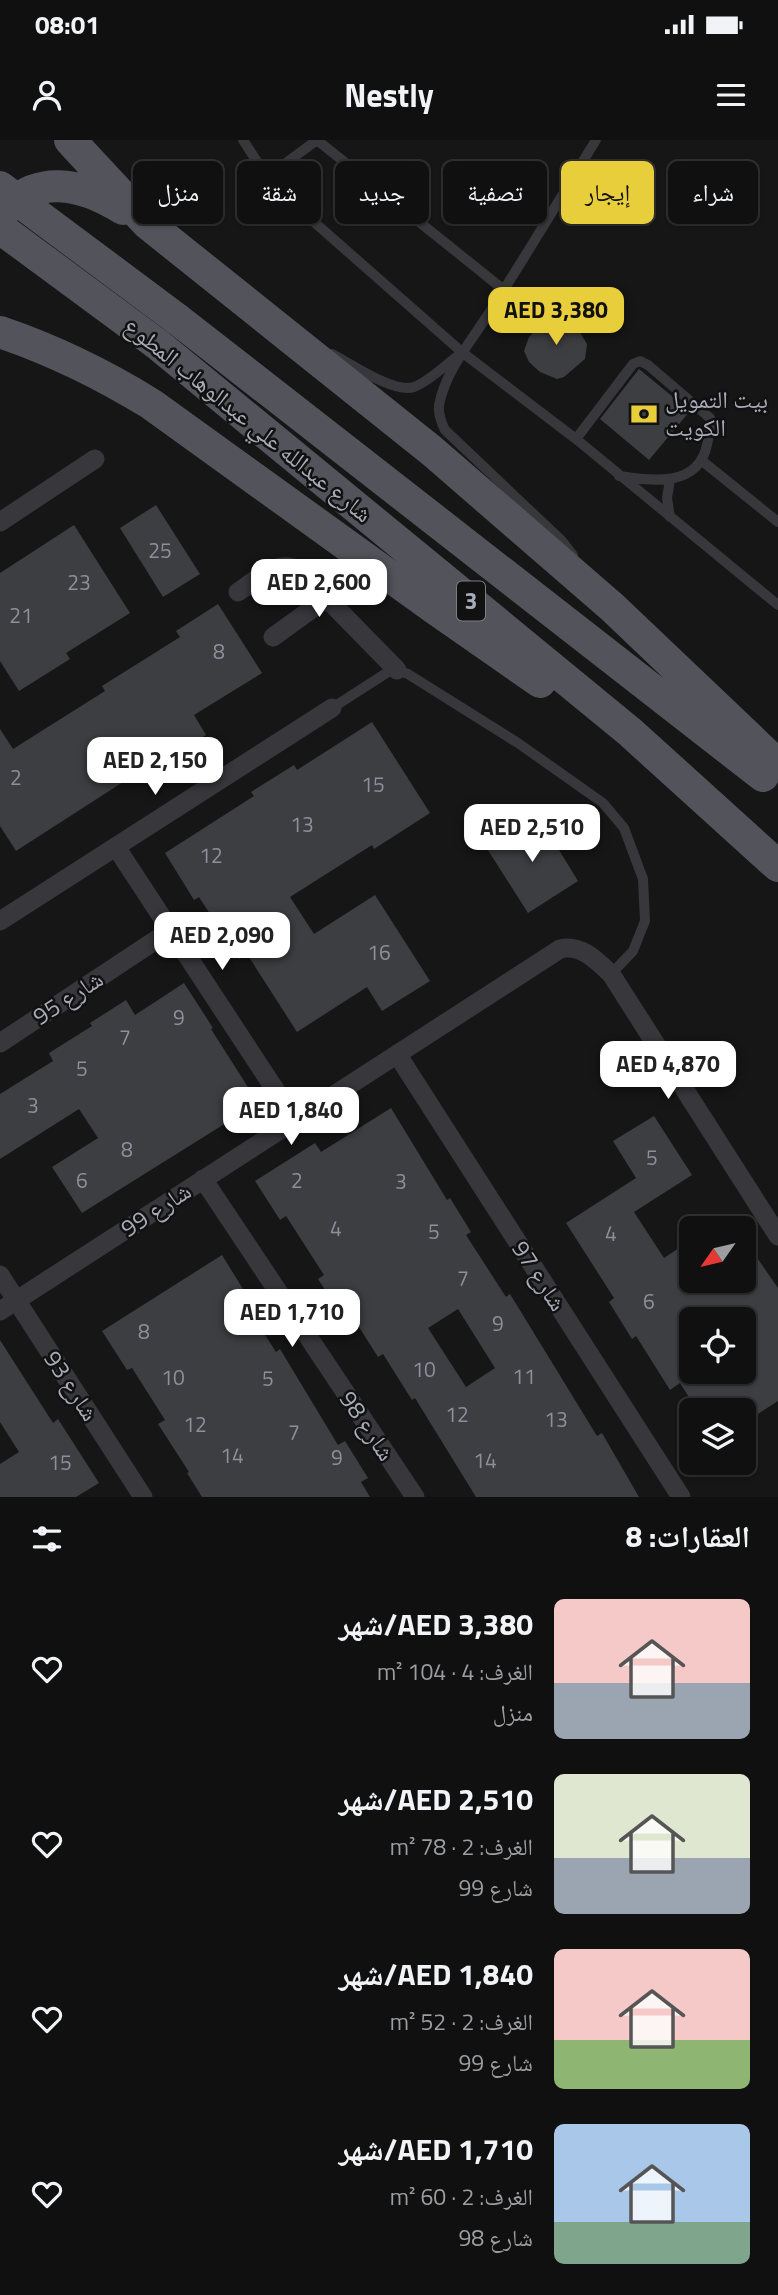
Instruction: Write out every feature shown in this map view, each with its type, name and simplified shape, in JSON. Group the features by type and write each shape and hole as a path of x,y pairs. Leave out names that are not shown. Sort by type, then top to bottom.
{"main road":[{"path":"70,140 133,208"},
{"path":"0,216 17,200 32,191 59,185 92,192 133,215"},
{"name":"شارع عبدالله علي عبدالوهاب المطوع","path":"0,187 177,319 778,787"},
{"path":"148,224 432,451 599,596 778,765"},
{"name":"شارع عبدالله علي عبدالوهاب المطوع","path":"0,228 158,344 630,732 778,866"},
{"path":"0,307 15,329 30,342"},
{"path":"0,332 30,342 118,384 151,404 485,645 551,689 630,732"}],"street":[{"path":"0,522 95,459"},
{"path":"238,592 275,568 287,565 299,569 397,670"},
{"path":"273,637 327,598"},
{"path":"1,919 332,708"},
{"path":"116,846 295,1120"},
{"name":"شارع 95","path":"0,1043 171,930"},
{"name":"شارع 99","path":"8,1305 559,950 569,947 583,951 611,974"},
{"path":"611,974 778,1236"},
{"name":"شارع 97","path":"397,1054 681,1497"},
{"name":"شارع 98","path":"203,1179 415,1497"},
{"name":"شارع 93","path":"0,1275 8,1305 143,1497"}],"lane":[{"path":"243,140 257,161"},
{"path":"289,161 317,140 504,290"},
{"path":"596,140 463,353 447,382 439,407 440,421 445,430 562,541 581,565 599,596"},
{"path":"316,224 463,353 576,439 778,605"},
{"path":"294,339 322,348 390,384 408,388 425,381 463,353"},
{"path":"576,439 633,365 640,361 710,418 706,452 688,473 670,480 658,481 619,476"},
{"path":"701,460 778,522"},
{"path":"670,480 667,498 670,517"},
{"path":"332,708 388,672 397,670 408,674 518,743 603,803 624,828 643,879 645,921 633,951 611,974"}],"building":[{"path":"554,313 571,318 587,344 585,359 564,377 557,379 540,372 529,362 524,351 529,337"},
{"name":"بيت التمويل الكويت","path":"639,369 690,411 649,460 600,419"},
{"path":"156,505 200,574 163,597 120,528"},
{"path":"74,525 130,613 66,653 70,659 19,691 0,661 0,573"},
{"path":"218,604 262,673 194,715 206,735 154,768 151,764 16,851 0,826 0,729 13,749 105,691 102,686 180,637 176,631"},
{"path":"372,722 430,813 374,849 372,845 290,897 314,934 375,895 430,981 382,1011 367,987 297,1032 247,954 239,959 199,897 194,900 165,853 254,796 251,792 294,765 297,770"},
{"path":"537,814 578,881 528,913 486,847"},
{"path":"184,983 258,1103 82,1213 52,1167 98,1138 79,1109 0,1159 0,1094 53,1061 49,1053 92,1026 90,1023 126,1000 135,1015"},
{"path":"391,1108 447,1200 450,1198 471,1232 466,1235 506,1297 510,1294 597,1436 602,1433 639,1497 476,1497 415,1398 412,1400 383,1354 378,1357 347,1308 340,1313 318,1279 324,1275 286,1216 280,1220 255,1181 315,1143 321,1152","holes":["458,1309 495,1368 466,1387 428,1328"]},
{"path":"654,1116 692,1175 634,1212 664,1258 679,1248 679,1293 756,1293 756,1256 778,1288 778,1401 756,1415 756,1398 689,1398 681,1384 756,1384 756,1307 679,1307 679,1384 670,1390 636,1336 632,1339 609,1302 614,1298 566,1223 636,1178 613,1141"},
{"path":"222,1255 243,1289 238,1293 276,1352 280,1349 338,1445 345,1441 368,1478 361,1482 370,1497 202,1497 187,1473 189,1472 158,1424 165,1420 132,1368 127,1370 102,1331"},
{"path":"0,1340 53,1423 58,1419 99,1483 76,1497 0,1497 0,1464 19,1452 0,1422"}],"place":[{"name":"بيت التمويل الكويت","path":"644,414"}]}
